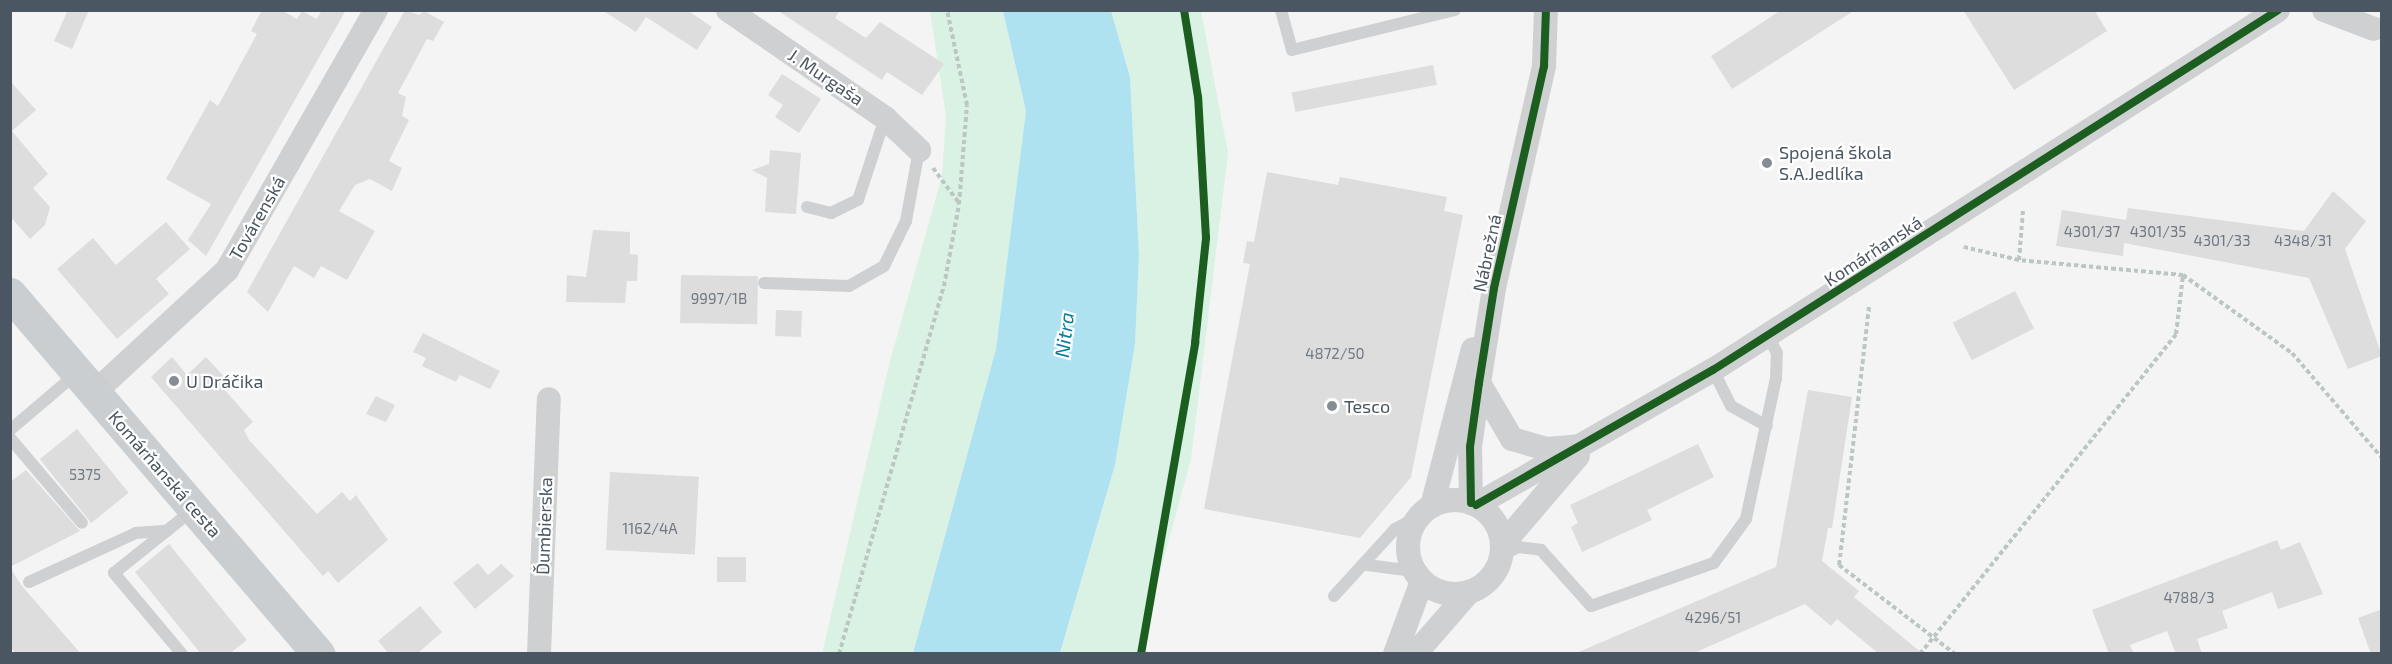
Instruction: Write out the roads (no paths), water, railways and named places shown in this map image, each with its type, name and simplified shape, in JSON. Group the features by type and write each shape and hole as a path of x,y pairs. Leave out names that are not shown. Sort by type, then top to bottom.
{"main road":[{"name":"Komárňanská cesta","path":"10,294 319,654"}],"street":[{"name":"Továrenská","path":"87,382 227,270 376,10"},
{"name":"J. Murgaša","path":"728,10 885,118 919,150"},
{"name":"Nábrežná","path":"1474,504 1470,447 1479,383 1494,288 1544,66 1546,10"},
{"name":"Komárňanská","path":"1426,510 1474,504 1587,446 1768,336 2278,10"},
{"path":"2324,10 2374,24"},
{"name":"Nábrežná","path":"1426,510 1458,394 1494,288"},
{"path":"1479,383 1512,439 1547,449 1587,446"},
{"name":"Ďumbierska","path":"539,654 549,399"},
{"name":"Komárňanská","path":"1415,654 1469,591 1489,578 1501,551 1587,446"},
{"path":"1474,504 1494,521 1501,551"},
{"path":"1395,654 1418,576 1408,542 1426,510"},
{"path":"1418,576 1444,593 1469,591"}],"lane":[{"path":"1281,10 1292,50 1455,10"},
{"path":"807,207 831,213 858,200 885,118"},
{"path":"764,283 849,286 884,266 906,221 919,150"},
{"path":"1501,551 1527,546 1554,561 1592,606 1714,563 1746,519 1767,426 1777,353 1768,336"},
{"path":"1713,370 1731,406 1767,426"},
{"path":"10,430 87,382"},
{"path":"10,438 82,523"},
{"path":"182,654 114,573 195,508"},
{"path":"1334,596 1367,565 1395,529 1426,510"},
{"path":"29,582 136,533 167,531"},
{"path":"1367,565 1418,576"}],"water":[{"name":"Nitra","path":"1003,11 1111,11 1130,77 1139,255 1135,344 1115,465 1060,653 913,653 996,349 1026,111"}],"place":[{"name":"Spojená škola S.A.Jedlíka","path":"1767,163"},
{"name":"U Dráčika","path":"174,381"},
{"name":"Tesco","path":"1332,406"}]}
